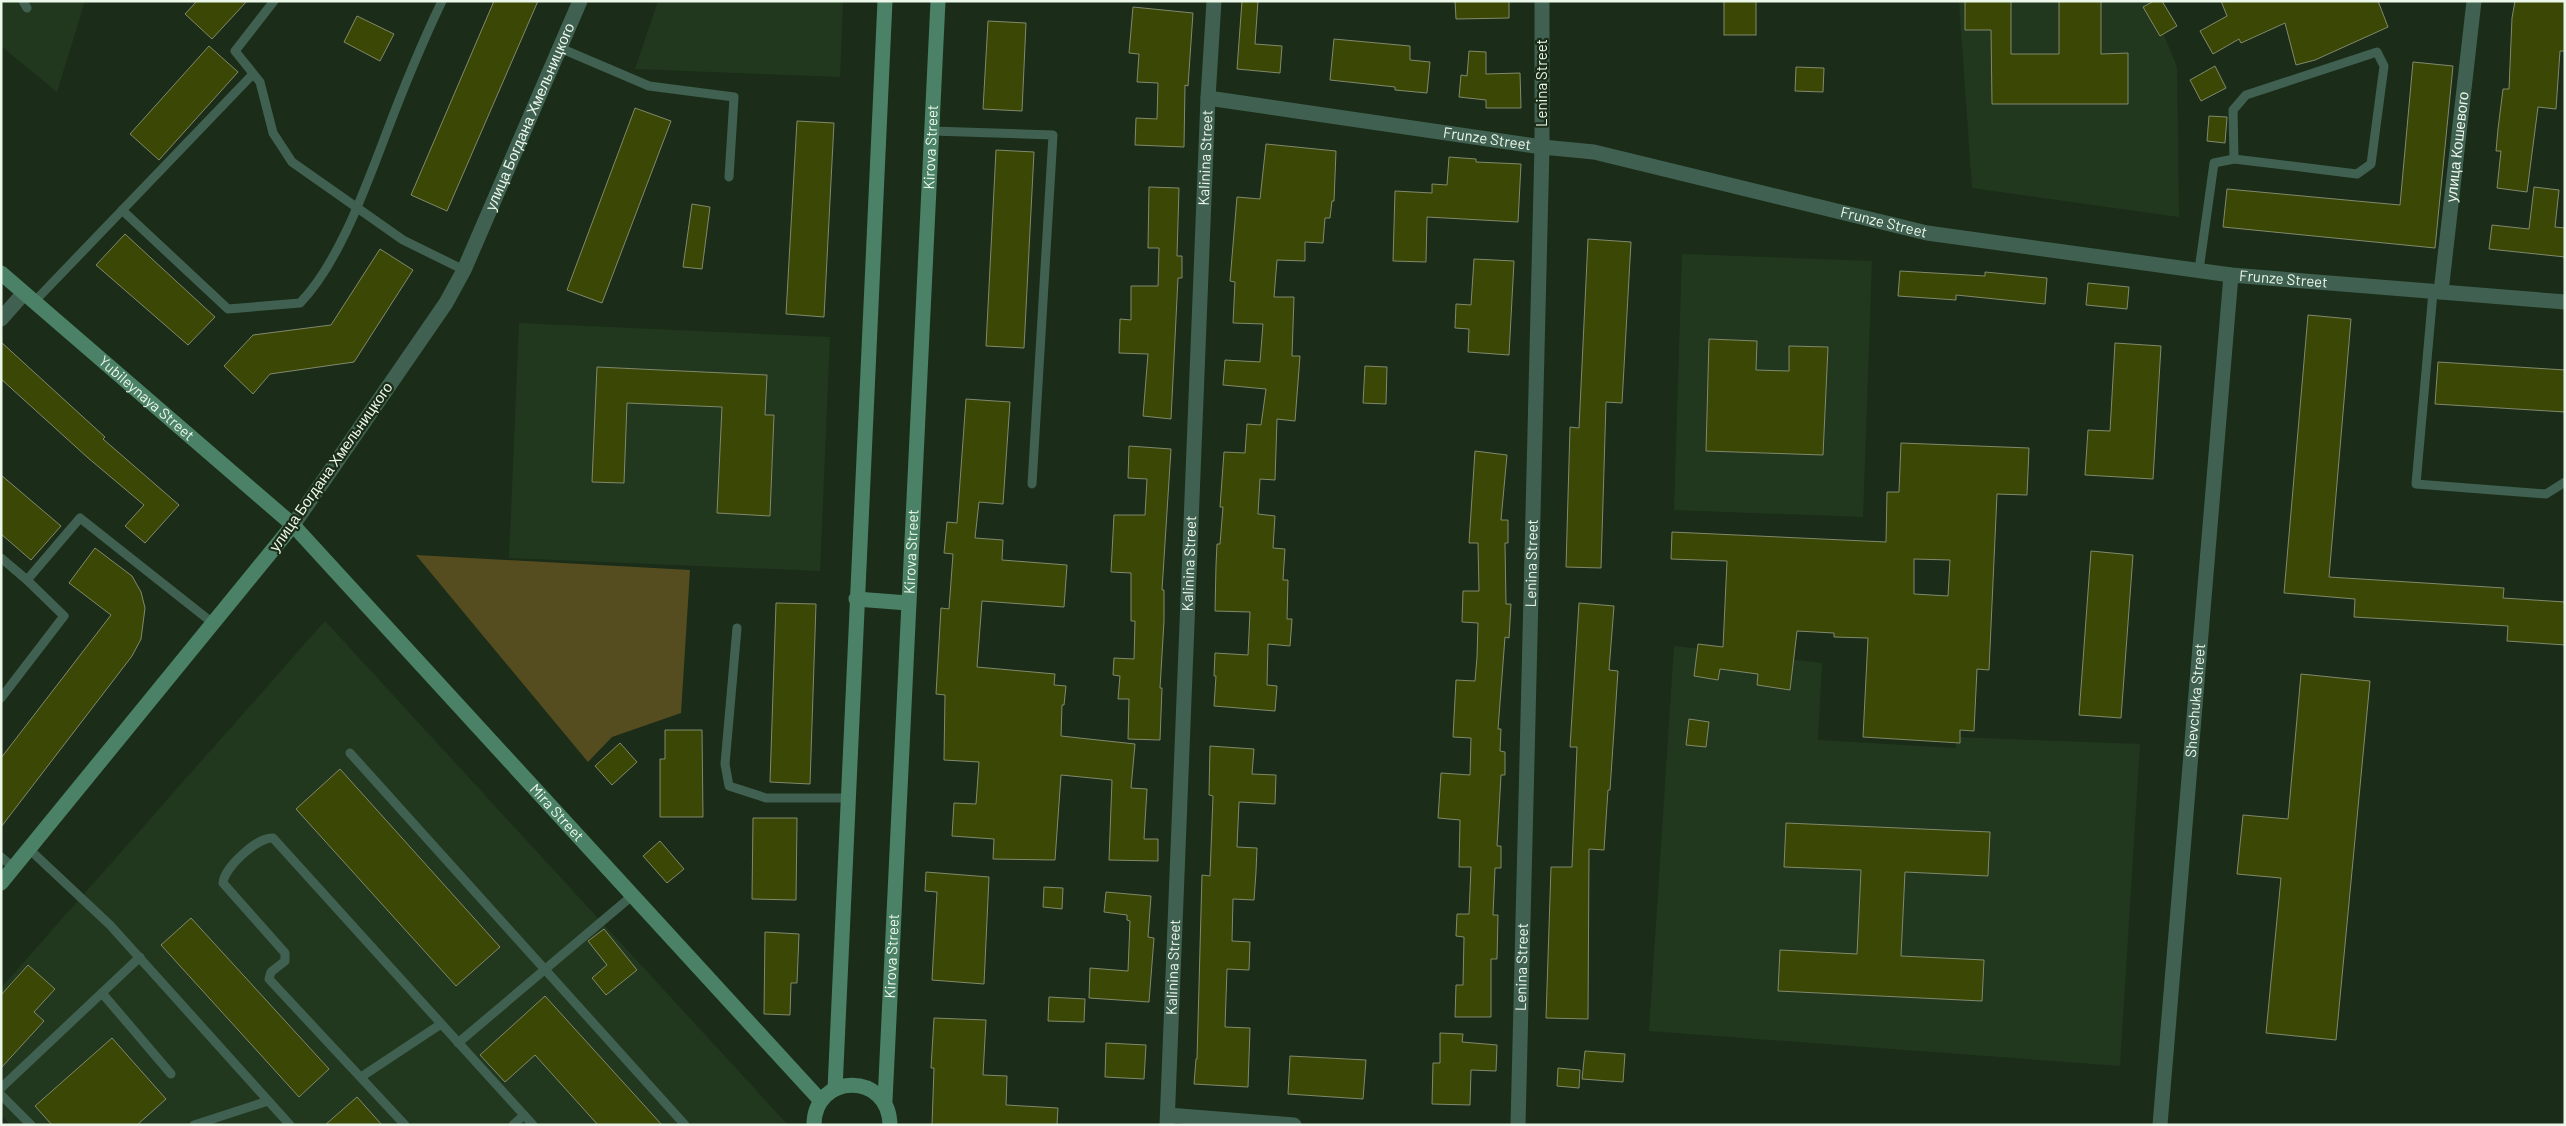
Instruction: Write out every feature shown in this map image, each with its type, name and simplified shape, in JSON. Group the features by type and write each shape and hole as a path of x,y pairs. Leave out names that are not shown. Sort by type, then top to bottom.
{"street":[{"name":"улица Богдана Хмельницкого","path":"1,883 293,525 446,303 464,270 580,1"},
{"path":"834,1088 885,1"},
{"name":"Kirova Street","path":"890,1125 890,1115 885,1102 938,1"},
{"name":"Kalinina Street","path":"1168,1120 1208,98 1214,1"},
{"name":"Lenina Street","path":"1518,1125 1542,147 1542,1"},
{"name":"улица Кошевого","path":"2437,292 2474,1"},
{"name":"Frunze Street","path":"1208,98 1542,147 1594,152 1927,233 2231,274 2565,302"},
{"name":"Yubileynaya Street","path":"1,273 293,525"},
{"name":"Shevchuka Street","path":"2160,1125 2231,274"},
{"path":"1,319 29,298"},
{"name":"Mira Street","path":"293,525 634,894 820,1101"},
{"path":"856,599 908,602"},
{"path":"814,1125 814,1115 820,1101 834,1088 848,1084 862,1086 875,1091 885,1102"},
{"path":"1168,1120 1294,1125"}],"lane":[{"path":"274,1 235,51 260,82 273,133 292,162 403,240 464,270"},
{"path":"122,210 228,308 300,303 314,288 357,208 415,60 442,1"},
{"path":"560,48 649,86 734,96 729,176"},
{"path":"2198,270 2214,163 2234,159 2357,174 2371,164 2384,66 2377,52 2246,95 2233,110 2234,159"},
{"path":"29,298 122,210 253,74"},
{"path":"932,131 1053,135 1032,484"},
{"path":"2437,292 2416,484 2546,494 2565,482"},
{"path":"27,580 80,518 214,624"},
{"path":"1,558 64,616 1,698"},
{"path":"737,628 725,764 729,786 766,798 848,798"},
{"path":"350,753 686,1125"},
{"path":"405,1125 269,979 271,972 285,961 285,953 224,883 227,873 262,839 272,838 533,1125"},
{"path":"29,849 110,925 290,1125"},
{"path":"1,857 14,868"},
{"path":"458,1042 634,894"},
{"path":"1,1088 140,957"},
{"path":"102,993 170,1074"},
{"path":"360,1077 441,1024"},
{"path":"1,1095 30,1125"},
{"path":"194,1125 268,1101"},
{"path":"513,1125 524,1115"}],"shaded area":[{"path":"1,1 85,1 57,92 1,46"},
{"path":"658,1 843,1 840,77 635,69"},
{"path":"1959,1 2150,1 2177,67 2179,217 1972,188"},
{"path":"1682,254 1872,261 1863,517 1674,510"},
{"path":"519,323 830,337 820,571 509,558"},
{"path":"416,555 690,570 681,713 612,737 588,762"},
{"path":"325,621 788,1125 11,1125 1,1115 1,988"},
{"path":"1674,646 1822,663 1818,740 1956,748 1956,737 2140,744 2120,1066 1649,1031"}],"building":[{"path":"197,1 247,1 212,39 185,14"},
{"path":"494,1 538,1 447,211 411,195"},
{"path":"1242,1 1258,1 1255,44 1282,46 1280,73 1237,69"},
{"path":"1455,1 1509,1 1509,18 1456,19"},
{"path":"1724,1 1756,1 1756,35 1724,35"},
{"path":"1965,1 2011,1 2011,54 2059,54 2059,1 2101,1 2101,54 2128,53 2128,104 1992,104 1991,30 1965,30"},
{"path":"2154,1 2162,1 2177,26 2160,36 2143,7"},
{"path":"2221,1 2378,1 2388,27 2315,60 2296,65 2285,23 2241,43 2239,39 2213,54 2200,31 2227,16"},
{"path":"2515,1 2565,1 2565,51 2560,51 2556,109 2538,107 2527,192 2497,188 2501,151 2496,151 2498,129 2503,89 2509,89 2512,18"},
{"path":"1133,7 1193,13 1188,86 1185,85 1184,147 1135,145 1136,118 1157,119 1158,83 1137,82 1139,54 1129,53"},
{"path":"357,16 394,34 380,61 344,42"},
{"path":"988,21 1026,23 1022,111 983,109"},
{"path":"1334,39 1410,46 1410,60 1430,62 1427,93 1395,90 1395,87 1330,80"},
{"path":"209,46 238,72 159,160 130,134"},
{"path":"1469,51 1486,52 1486,74 1520,73 1521,108 1486,108 1486,100 1459,97 1461,75 1467,76"},
{"path":"2413,62 2453,66 2435,248 2223,227 2227,189 2400,205"},
{"path":"2215,66 2226,88 2201,101 2190,80"},
{"path":"1796,67 1824,68 1823,92 1795,91"},
{"path":"635,108 671,121 602,303 567,290"},
{"path":"2209,116 2227,117 2225,143 2207,141"},
{"path":"797,121 834,123 824,317 786,314"},
{"path":"1266,144 1336,151 1334,201 1332,201 1330,218 1325,218 1323,243 1305,242 1305,261 1277,260 1274,297 1294,297 1292,356 1300,356 1295,421 1277,419 1275,480 1260,479 1258,514 1275,516 1273,548 1285,549 1283,580 1288,580 1287,619 1292,619 1290,646 1268,644 1267,685 1277,686 1275,711 1214,706 1215,653 1248,655 1250,612 1215,611 1216,565 1217,544 1220,544 1223,507 1220,507 1224,452 1245,453 1247,424 1261,425 1266,389 1223,385 1225,360 1260,362 1263,324 1233,323 1235,282 1230,281 1237,197 1260,199"},
{"path":"996,150 1034,152 1024,348 986,346"},
{"path":"1449,157 1476,159 1476,162 1521,164 1518,222 1427,217 1426,262 1393,261 1395,191 1432,193 1432,184 1447,185"},
{"path":"1149,187 1179,188 1177,256 1182,256 1182,278 1178,278 1171,419 1143,416 1148,354 1119,353 1120,319 1131,320 1131,286 1158,286 1159,248 1148,248"},
{"path":"2534,187 2559,190 2555,227 2565,228 2565,257 2489,249 2492,225 2529,229"},
{"path":"692,204 710,207 702,269 683,267"},
{"path":"125,234 215,317 188,345 96,265"},
{"path":"1588,239 1631,242 1622,403 1606,402 1601,568 1566,567 1570,427 1579,428"},
{"path":"380,249 413,270 354,362 270,374 253,394 224,366 253,335 331,325"},
{"path":"1474,259 1514,261 1509,355 1468,352 1469,329 1455,328 1456,304 1471,305"},
{"path":"1900,271 1985,276 1985,272 2047,278 2045,304 1956,295 1956,300 1898,296"},
{"path":"2088,283 2129,287 2127,309 2086,305"},
{"path":"2308,315 2351,319 2329,577 2504,588 2503,598 2565,602 2565,645 2507,641 2508,626 2354,617 2355,599 2284,593"},
{"path":"1709,339 1757,341 1756,370 1789,371 1789,346 1828,347 1823,455 1706,451"},
{"path":"1,342 105,437 103,439 179,505 145,543 125,526 144,505 87,457 1,379"},
{"path":"2115,343 2161,346 2153,479 2085,475 2088,430 2110,431"},
{"path":"2438,362 2565,370 2565,412 2435,404"},
{"path":"1365,366 1387,367 1386,404 1363,403"},
{"path":"597,367 767,375 765,415 774,415 770,516 717,513 722,407 627,403 624,483 592,482"},
{"path":"966,399 1010,402 1003,504 979,502 975,538 1003,540 1002,560 1067,565 1064,607 982,601 977,667 1055,674 1054,685 1066,686 1064,705 1062,705 1061,736 1135,744 1131,788 1147,789 1144,839 1158,839 1158,861 1109,860 1112,780 1061,775 1055,860 993,859 994,839 952,836 954,803 976,804 979,762 944,760 945,695 936,694 941,608 949,609 953,554 944,553 947,522 957,523"},
{"path":"1901,443 2029,448 2027,495 1997,494 1989,670 1977,669 1974,731 1960,730 1960,743 1863,737 1868,638 1834,637 1834,633 1797,631 1790,690 1757,685 1758,674 1720,669 1718,680 1694,676 1698,644 1723,647 1727,561 1671,559 1672,532 1886,542 1887,492 1899,492","holes":["1914,559 1950,560 1948,596 1914,594"]},
{"path":"1129,446 1171,449 1162,590 1164,590 1164,621 1160,688 1162,688 1160,740 1128,739 1129,699 1118,699 1120,676 1113,675 1114,658 1134,659 1135,621 1131,621 1131,573 1111,572 1114,515 1145,515 1147,479 1128,478"},
{"path":"1475,451 1507,455 1501,520 1508,520 1508,543 1505,543 1506,604 1511,604 1509,638 1505,637 1498,729 1501,729 1500,751 1505,752 1505,775 1501,775 1497,846 1501,846 1501,868 1495,868 1493,915 1498,915 1497,959 1491,959 1491,1017 1455,1017 1456,985 1463,985 1464,937 1456,936 1457,914 1469,914 1471,867 1459,867 1460,820 1438,818 1441,773 1470,775 1471,738 1453,737 1456,680 1475,681 1477,657 1478,623 1462,622 1463,591 1479,591 1478,543 1469,543"},
{"path":"1,475 61,526 31,560 1,534"},
{"path":"95,548 132,576 141,592 145,608 141,639 132,656 1,827 1,758 111,615 69,583"},
{"path":"2091,551 2133,555 2121,718 2079,715"},
{"path":"776,603 816,604 810,784 770,782"},
{"path":"1579,603 1614,606 1609,670 1618,671 1610,790 1608,790 1604,850 1589,849 1588,1019 1546,1018 1551,867 1572,867 1577,747 1570,747"},
{"path":"2301,674 2370,681 2336,1040 2266,1033 2281,878 2237,874 2243,815 2288,819"},
{"path":"1689,719 1709,722 1706,747 1686,745"},
{"path":"665,730 702,730 703,817 660,817 660,759 665,759"},
{"path":"620,743 637,762 612,785 595,766"},
{"path":"1210,746 1254,749 1252,774 1276,775 1275,804 1239,802 1237,847 1257,848 1256,872 1254,900 1233,899 1232,941 1250,942 1249,970 1227,969 1225,1027 1250,1028 1248,1087 1194,1084 1197,1059 1202,875 1210,876 1213,796 1209,795"},
{"path":"340,769 500,947 456,986 296,809"},
{"path":"753,818 797,818 796,900 752,899"},
{"path":"1786,823 1990,832 1988,876 1905,872 1901,956 1984,960 1982,1001 1778,991 1780,950 1857,954 1861,870 1784,867"},
{"path":"660,841 684,869 667,883 643,856"},
{"path":"926,872 989,877 984,984 932,980 937,892 925,891"},
{"path":"1044,887 1063,888 1062,909 1043,907"},
{"path":"1106,892 1151,896 1148,937 1154,938 1149,1002 1089,998 1090,968 1128,971 1130,921 1127,920 1127,915 1104,912"},
{"path":"191,918 329,1069 299,1097 161,945"},
{"path":"604,929 637,970 606,995 592,978 607,965 588,941"},
{"path":"765,932 799,934 797,983 791,983 790,1015 764,1014"},
{"path":"28,965 55,989 34,1012 44,1021 1,1068 1,995"},
{"path":"545,996 662,1125 598,1125 535,1055 505,1082 480,1055"},
{"path":"1049,997 1085,999 1084,1022 1048,1021"},
{"path":"934,1018 986,1020 983,1075 1007,1076 1006,1105 1058,1108 1057,1125 932,1125 934,1068 931,1068"},
{"path":"1440,1033 1463,1034 1462,1042 1497,1045 1496,1071 1471,1070 1470,1105 1432,1104 1433,1063 1440,1063"},
{"path":"112,1038 166,1099 137,1125 52,1125 35,1106"},
{"path":"1106,1043 1146,1045 1144,1079 1105,1077"},
{"path":"1585,1051 1625,1054 1623,1082 1582,1079"},
{"path":"1290,1056 1366,1060 1363,1099 1288,1094"},
{"path":"1558,1068 1580,1070 1579,1088 1557,1086"},
{"path":"357,1097 382,1125 325,1125"}]}
